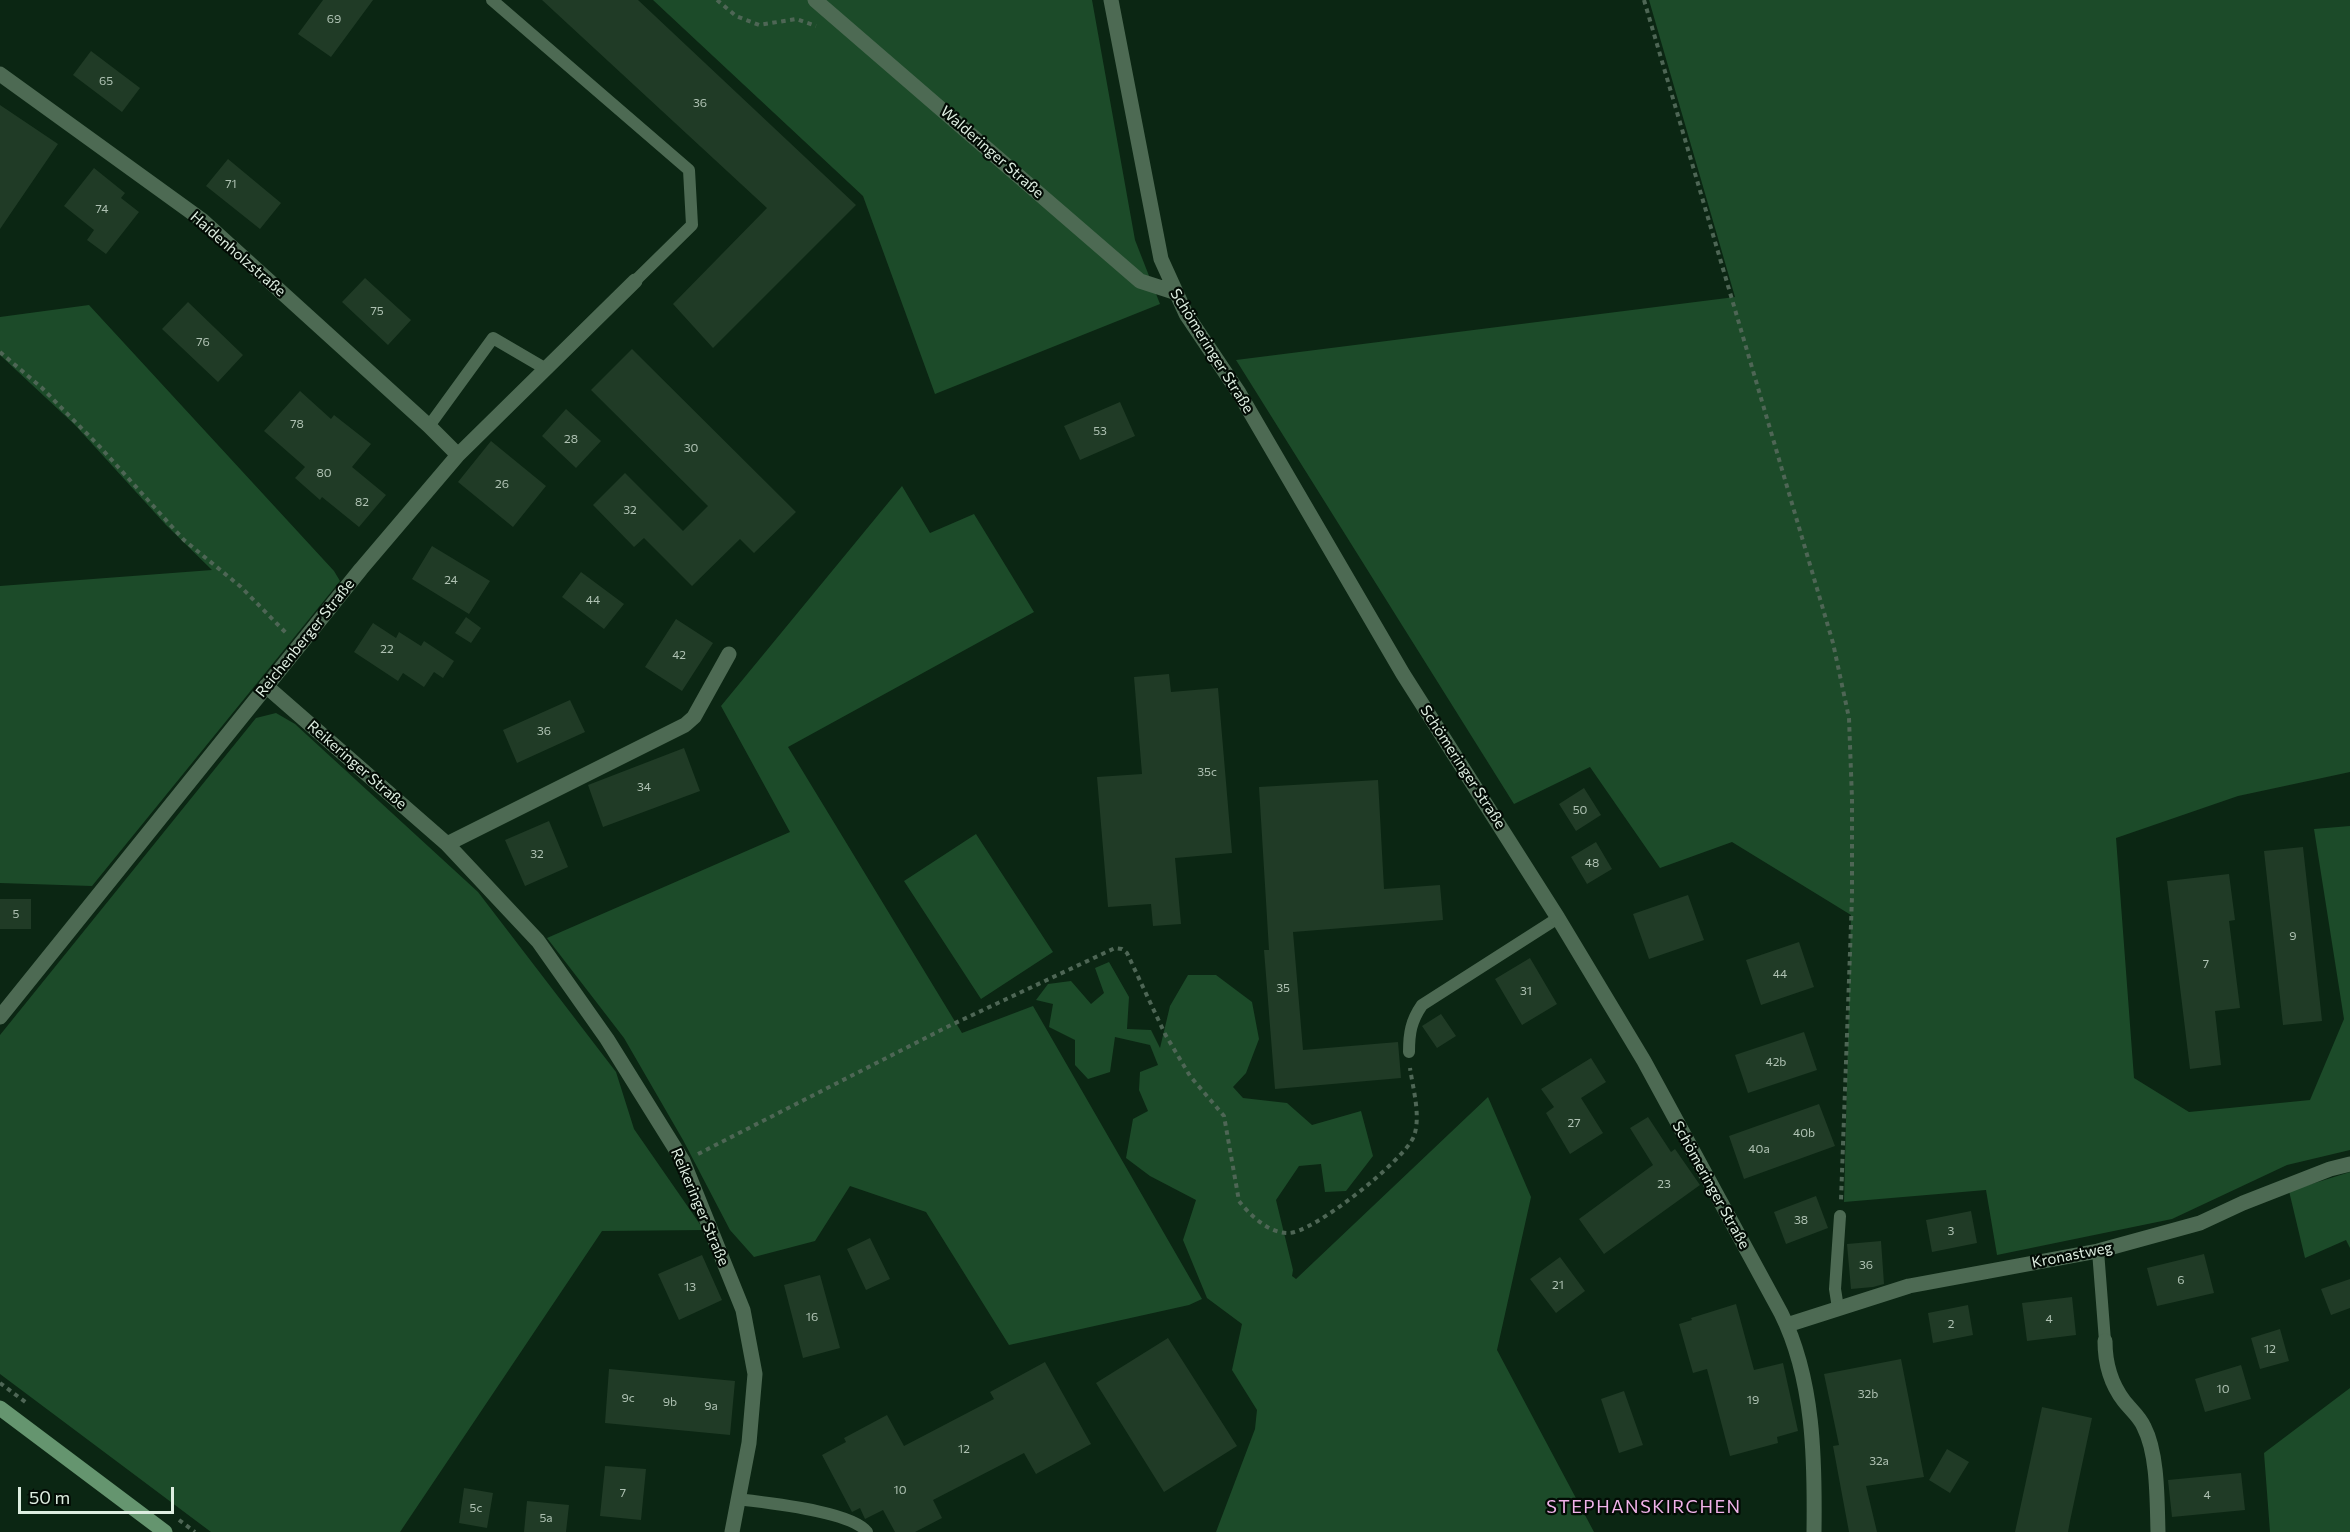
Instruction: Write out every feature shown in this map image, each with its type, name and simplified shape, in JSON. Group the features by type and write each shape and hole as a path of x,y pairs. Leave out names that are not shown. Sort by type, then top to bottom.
{"main road":[{"path":"0,1407 165,1532"}],"street":[{"name":"Walderinger Straße","path":"815,0 1140,281 1174,292"},
{"name":"Schömeringer Straße","path":"1111,0 1161,259 1174,292 1239,393 1403,674 1558,918 1644,1060 1787,1325 1803,1379 1813,1437 1814,1532"},
{"name":"Haidenholzstraße","path":"0,74 202,220 458,455"},
{"name":"Reichenberger Straße","path":"0,1017 266,686 458,455 635,281"},
{"path":"447,844 685,724 694,717 729,654"},
{"name":"Reikeringer Straße","path":"266,686 447,844 538,941 607,1039 683,1161 743,1310 755,1374 749,1443 732,1532"},
{"name":"Kronastweg","path":"1787,1325 1909,1286 2098,1251 2200,1223 2243,1203 2330,1169 2350,1164"},
{"path":"2105,1341 2105,1360 2113,1381 2123,1400 2145,1427 2155,1471 2158,1532"}],"lane":[{"path":"492,0 689,170 692,225 635,281"},
{"path":"429,426 493,338 546,369"},
{"path":"1409,1052 1409,1031 1413,1018 1422,1005 1558,918"},
{"path":"1838,1308 1835,1289 1840,1216"},
{"path":"2098,1251 2105,1341"},
{"path":"738,1498 834,1515 864,1527 867,1532"}],"path":[{"path":"717,0 736,16 759,25 796,19 820,27 843,26"},
{"path":"1644,0 1833,643 1848,718 1852,897 1840,1216"},
{"path":"0,352 42,388 100,447 184,540 241,587 299,646"},
{"path":"683,1161 949,1026 1115,948 1127,953 1166,1034 1190,1076 1224,1116 1239,1201 1248,1212 1274,1231 1296,1233 1353,1198 1409,1146 1417,1121 1409,1052"}],"green space":[{"path":"653,0 1092,0 1135,240 1160,304 935,394 863,196"},
{"path":"1649,0 2350,0 2350,772 2238,796 2116,838 2134,1078 2189,1112 2310,1100 2344,1019 2314,829 2350,826 2350,1150 2287,1165 2172,1219 1997,1255 1986,1190 1844,1202 1851,915 1732,842 1660,868 1590,767 1514,804 1236,360 1735,297"},
{"path":"89,305 334,571 340,581 92,886 0,883 0,586 212,570 166,525 75,425 0,355 0,317"},
{"path":"902,486 930,533 974,514 1034,612 788,747 962,1033 1033,1006 1202,1299 1189,1305 1009,1345 926,1212 850,1186 815,1241 754,1257 730,1230 683,1140 624,1038 547,938 790,832 721,706"},
{"path":"276,713 295,724 478,892 616,1072 634,1129 704,1230 602,1231 400,1532 211,1532 0,1374 0,1035 256,718"},
{"path":"976,834 1053,952 981,999 904,881"},
{"path":"1109,962 1129,997 1127,1029 1151,1030 1160,1048 1170,1006 1188,975 1216,975 1252,1002 1259,1039 1246,1073 1233,1087 1243,1098 1287,1103 1312,1125 1361,1111 1373,1156 1346,1191 1325,1192 1321,1164 1299,1166 1276,1200 1293,1270 1292,1276 1296,1279 1488,1097 1531,1197 1497,1350 1594,1532 1216,1532 1255,1429 1257,1410 1232,1370 1242,1324 1207,1298 1183,1240 1196,1200 1150,1176 1126,1158 1133,1119 1148,1111 1139,1090 1140,1072 1158,1065 1150,1045 1115,1037 1110,1072 1088,1079 1075,1065 1075,1040 1049,1027 1053,1004 1036,1000 1048,984 1071,981 1091,1004 1104,993 1095,968"},
{"path":"2350,1172 2350,1248 2346,1240 2305,1258 2289,1191"},
{"path":"2350,1388 2350,1532 2270,1532 2264,1453"}],"building":[{"path":"323,0 373,0 331,57 298,34"},
{"path":"542,0 638,0 856,205 713,348 673,304 767,208"},
{"path":"91,51 140,88 122,112 73,75"},
{"path":"0,105 58,144 0,229"},
{"path":"228,159 281,203 260,229 206,186"},
{"path":"94,168 125,193 121,198 139,212 106,254 87,240 94,230 64,206"},
{"path":"365,278 411,320 388,345 342,302"},
{"path":"188,302 243,355 218,382 162,329"},
{"path":"632,349 796,512 754,553 740,539 692,586 644,538 634,547 593,505 625,473 683,531 708,506 591,390"},
{"path":"300,391 331,419 334,415 371,444 352,467 386,495 359,527 322,497 320,500 295,478 305,467 264,431"},
{"path":"1120,402 1135,436 1080,460 1064,426"},
{"path":"566,409 601,441 576,468 542,436"},
{"path":"491,441 546,486 513,527 458,482"},
{"path":"432,546 490,581 469,614 412,579"},
{"path":"581,572 624,604 604,629 562,597"},
{"path":"466,617 481,628 471,643 455,633"},
{"path":"676,619 713,643 682,691 645,667"},
{"path":"373,623 396,638 399,632 421,646 424,641 454,661 443,678 434,672 424,687 403,673 398,681 354,652"},
{"path":"1169,674 1171,692 1218,688 1232,853 1175,858 1181,924 1153,926 1151,904 1108,907 1097,777 1142,774 1134,677"},
{"path":"570,700 585,732 517,763 503,730"},
{"path":"684,748 700,791 603,827 588,785"},
{"path":"1378,780 1384,889 1440,885 1443,920 1293,932 1303,1050 1398,1042 1401,1078 1275,1089 1264,950 1269,950 1259,787"},
{"path":"1584,788 1601,815 1576,831 1559,804"},
{"path":"549,821 568,867 525,886 505,840"},
{"path":"1596,842 1612,869 1587,884 1571,857"},
{"path":"2303,847 2322,1021 2283,1025 2264,851"},
{"path":"2229,874 2235,920 2229,921 2240,1008 2215,1011 2221,1065 2190,1069 2167,881"},
{"path":"1688,895 1704,940 1649,959 1633,914"},
{"path":"0,899 31,899 31,929 0,929"},
{"path":"1799,942 1814,987 1761,1005 1746,960"},
{"path":"1530,958 1557,1004 1522,1025 1495,979"},
{"path":"1441,1014 1456,1036 1437,1048 1422,1026"},
{"path":"1804,1032 1817,1070 1748,1093 1735,1055"},
{"path":"1591,1058 1606,1082 1581,1098 1603,1133 1570,1154 1546,1113 1554,1107 1541,1089"},
{"path":"1819,1104 1835,1146 1744,1179 1729,1136"},
{"path":"1648,1117 1671,1152 1675,1149 1700,1185 1604,1254 1579,1219 1653,1165 1630,1128"},
{"path":"1816,1196 1828,1228 1786,1244 1774,1212"},
{"path":"1971,1211 1977,1243 1932,1252 1926,1220"},
{"path":"870,1238 890,1279 866,1290 847,1249"},
{"path":"1881,1241 1884,1284 1851,1289 1847,1244"},
{"path":"2204,1254 2214,1293 2157,1306 2147,1268"},
{"path":"702,1255 722,1300 679,1320 658,1274"},
{"path":"1560,1257 1585,1291 1556,1313 1530,1279"},
{"path":"820,1275 840,1348 803,1358 784,1285"},
{"path":"2350,1279 2350,1308 2331,1315 2321,1289"},
{"path":"2072,1297 2076,1335 2027,1341 2022,1303"},
{"path":"1736,1304 1754,1370 1783,1363 1798,1431 1777,1437 1778,1443 1730,1456 1707,1369 1693,1373 1679,1324"},
{"path":"1968,1305 1973,1335 1933,1343 1928,1313"},
{"path":"2280,1329 2289,1361 2260,1369 2251,1338"},
{"path":"1168,1338 1237,1446 1164,1492 1096,1383"},
{"path":"1901,1359 1924,1477 1866,1486 1877,1532 1849,1532 1833,1446 1839,1445 1824,1374"},
{"path":"1045,1362 1091,1444 1036,1474 1024,1453 933,1500 942,1518 915,1532 895,1532 883,1510 865,1519 860,1508 852,1512 822,1455 846,1442 844,1438 887,1415 904,1446 994,1399 990,1392"},
{"path":"2241,1365 2251,1399 2205,1412 2195,1379"},
{"path":"609,1369 735,1381 730,1435 605,1423"},
{"path":"1624,1391 1643,1445 1619,1453 1601,1399"},
{"path":"2042,1407 2092,1418 2068,1532 2015,1532"},
{"path":"1947,1449 1969,1462 1950,1493 1929,1480"},
{"path":"605,1466 646,1469 641,1520 600,1516"},
{"path":"2241,1473 2245,1510 2172,1517 2168,1480"},
{"path":"464,1488 493,1493 487,1528 459,1523"},
{"path":"527,1501 569,1505 566,1532 524,1532"}],"district":[{"name":"STEPHANSKIRCHEN","path":"1644,1507"}]}
